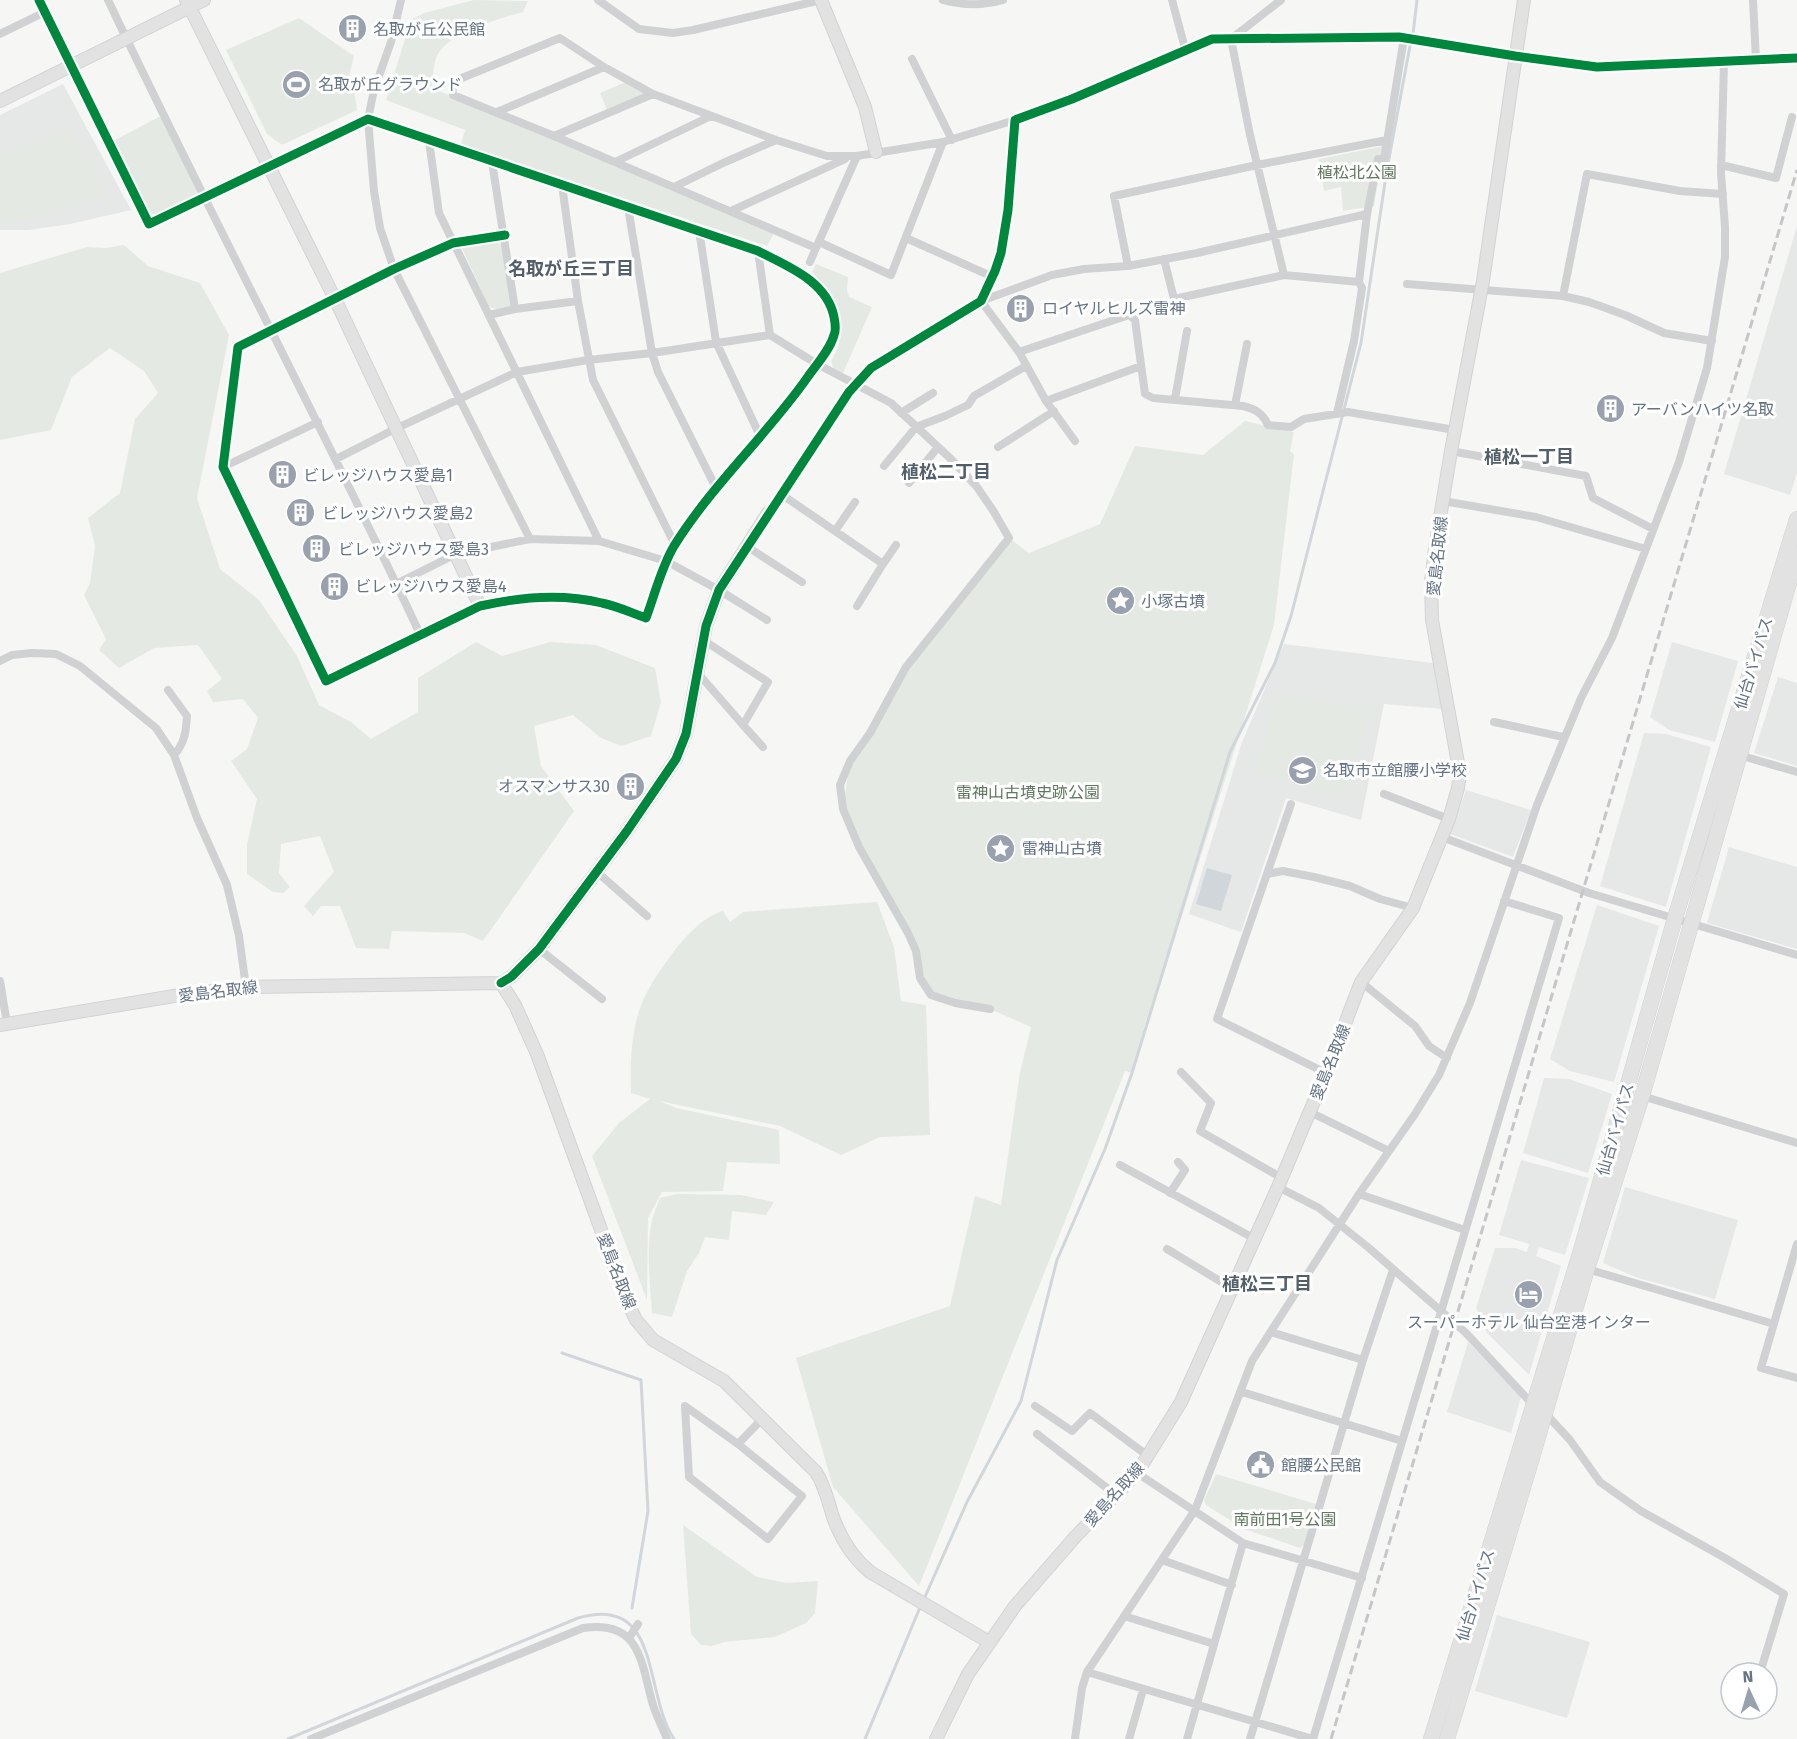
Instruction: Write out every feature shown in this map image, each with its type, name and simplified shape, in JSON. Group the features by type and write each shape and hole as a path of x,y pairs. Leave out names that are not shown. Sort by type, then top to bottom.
{"highway":[{"name":"仙台バイパス","path":"1447,1739 1581,1250 1676,918 1797,519"},
{"name":"仙台バイパス","path":"1431,1739 1642,1096 1797,555"}],"main road":[{"path":"0,102 127,39 188,3 204,0"},
{"path":"821,0 865,107 876,152"},
{"name":"愛島名取線","path":"3,1025 186,994 246,987 501,983 515,1005 537,1054 627,1301 636,1320 653,1340 724,1381 816,1472 823,1482 844,1542 856,1561 870,1572 989,1642 1037,1579 1137,1473 1191,1384 1280,1183 1361,982 1413,908 1449,819 1460,774 1432,620 1431,582 1434,548 1482,290 1524,0"},
{"path":"188,3 334,299 480,606"},
{"path":"501,983 511,977 539,949 597,872 676,759 686,734 703,640 719,590 768,513"},
{"path":"936,1739 968,1674 989,1642"}],"street":[{"path":"39,0 149,224 368,119 758,250 803,275 829,302 834,318 835,334 817,364 760,438 716,488 675,545 666,561 646,618 603,603 570,597 507,599 480,606 326,681 223,467 238,347 394,269 453,243 504,235"},
{"path":"108,0 204,198 318,422 420,634"},
{"path":"401,0 391,42 374,90 368,119 374,191 380,228 394,269 531,539"},
{"path":"598,0 639,29 673,33 821,0"},
{"path":"943,0 962,5 987,4 1003,0"},
{"path":"1172,0 1186,52"},
{"path":"1230,39 1281,0"},
{"path":"1753,0 1756,60"},
{"path":"0,34 45,12"},
{"path":"731,211 853,157 948,141 1015,120 1186,52 1212,39 1376,36 1404,38 1597,68 1797,58"},
{"path":"853,157 827,156 776,140 653,94 604,67 560,38 452,82 453,95 731,211 891,274 948,141 912,59"},
{"path":"1342,412 1362,288 1359,282 1367,214 1377,159 1384,160 1404,38"},
{"path":"1230,39 1284,275"},
{"path":"1075,1739 1082,1688 1087,1672 1195,1510 1252,1361 1359,1194 1415,1114 1447,1058 1470,1002 1516,864 1563,737 1612,638 1695,414 1707,368 1725,257 1721,165 1724,62"},
{"path":"497,112 604,67"},
{"path":"554,136 653,94"},
{"path":"615,162 711,116"},
{"path":"1721,165 1776,178 1792,117"},
{"path":"981,301 993,277 1001,253 1008,210 1015,120"},
{"path":"674,187 776,140"},
{"path":"1128,266 1114,196 1387,140"},
{"path":"429,141 439,213 599,541"},
{"path":"810,262 853,157"},
{"path":"492,162 515,309"},
{"path":"1563,296 1587,174 1680,191 1723,194"},
{"path":"562,185 578,301 593,380 675,545"},
{"path":"628,207 652,353 658,372 716,488"},
{"path":"768,513 855,385 871,368 981,301 1052,275 1084,269 1128,266 1367,214"},
{"path":"699,230 716,342 760,438"},
{"path":"906,238 993,277"},
{"path":"758,250 770,334"},
{"path":"1164,259 1174,299 1284,275 1359,282"},
{"path":"1407,284 1563,296 1616,312 1664,333 1712,341"},
{"path":"489,315 515,309 578,301"},
{"path":"981,301 1018,352 1046,401 1075,441"},
{"path":"1018,352 1130,315 1136,320 1145,394 1153,398 1253,408 1264,416 1268,425 1291,427 1304,419 1342,412 1455,430"},
{"path":"1175,399 1187,331"},
{"path":"336,459 517,372 770,334 817,364 891,403 977,487 1009,538 906,667 870,733 850,761 840,785 843,809 859,847 908,933 916,951 920,978 931,995 955,1003 990,1009"},
{"path":"1235,405 1247,344"},
{"path":"884,466 916,427 968,405 974,396 1026,366"},
{"path":"1046,401 1141,366"},
{"path":"901,412 933,393"},
{"path":"998,447 1054,411"},
{"path":"223,467 318,422"},
{"path":"909,483 938,447"},
{"path":"1451,451 1586,476 1593,498 1653,529"},
{"path":"782,494 883,564"},
{"path":"1443,501 1536,517 1646,549"},
{"path":"835,531 855,502"},
{"path":"396,584 456,554 531,539 599,541 666,561 767,620"},
{"path":"856,606 896,545"},
{"path":"746,546 802,582"},
{"path":"703,640 768,682 743,725"},
{"path":"0,661 32,652 56,654 80,666 156,728 174,755 196,818 227,885 239,936 246,987"},
{"path":"697,672 763,747"},
{"path":"168,690 187,716 182,746 174,755"},
{"path":"1494,722 1563,737"},
{"path":"1739,754 1797,772"},
{"path":"1384,794 1449,819"},
{"path":"1291,804 1217,1019 1326,1073"},
{"path":"1442,837 1589,893 1797,955"},
{"path":"1267,874 1283,871 1314,877 1350,886 1380,899 1413,908"},
{"path":"597,872 647,916"},
{"path":"1087,1672 1313,1739 1558,918 1504,901"},
{"path":"539,949 602,999"},
{"path":"0,981 3,1025"},
{"path":"1361,982 1415,1026 1430,1046 1447,1058"},
{"path":"1181,1072 1212,1102 1200,1131 1341,1224 1466,1333 1570,1440 1600,1482 1641,1511 1784,1594 1764,1661"},
{"path":"1642,1096 1797,1143"},
{"path":"1310,1112 1389,1151"},
{"path":"1170,1192 1185,1170 1178,1162"},
{"path":"1120,1165 1255,1239"},
{"path":"1359,1194 1466,1230"},
{"path":"1797,1244 1761,1368 1797,1378"},
{"path":"1167,1249 1233,1289"},
{"path":"1587,1269 1774,1324"},
{"path":"1250,1739 1363,1360 1393,1270"},
{"path":"1271,1332 1363,1360"},
{"path":"1242,1392 1402,1441"},
{"path":"684,1396 684,1406 689,1477 768,1539 802,1496 738,1444 684,1406"},
{"path":"1035,1406 1072,1431 1090,1413 1148,1456"},
{"path":"738,1444 762,1419"},
{"path":"1037,1434 1116,1495"},
{"path":"1137,1473 1243,1543 1362,1578"},
{"path":"1187,1739 1243,1543"},
{"path":"1162,1560 1232,1585"},
{"path":"1124,1616 1214,1644"},
{"path":"311,1739 584,1628 603,1626 618,1631 634,1631 654,1707 667,1739"},
{"path":"1129,1739 1143,1690"}],"shaded area":[{"path":"63,84 131,210 70,224 29,230 0,230 0,115"},
{"path":"1797,226 1797,473 1790,495 1724,474"},
{"path":"1672,642 1738,661 1715,742 1669,730 1650,717"},
{"name":"名取市立館腰小学校","path":"1284,644 1433,663 1442,709 1384,704 1361,820 1286,798 1241,932 1189,914 1242,742"},
{"path":"1778,677 1797,683 1797,766 1754,753"},
{"path":"1644,733 1666,734 1711,747 1666,907 1600,886"},
{"path":"1466,790 1531,810 1513,857 1450,834"},
{"path":"1729,847 1797,867 1797,949 1707,923"},
{"path":"1207,868 1232,875 1221,911 1196,904"},
{"path":"1597,905 1659,926 1614,1082 1570,1071 1550,1059"},
{"path":"1544,1078 1569,1079 1612,1094 1588,1173 1523,1153"},
{"path":"1521,1160 1589,1178 1565,1255 1539,1247 1536,1256 1561,1266 1529,1375 1487,1333 1476,1308 1495,1248 1515,1248 1527,1252 1529,1244 1499,1235"},
{"path":"1625,1187 1738,1220 1715,1299 1638,1278 1603,1263"},
{"path":"1468,1342 1521,1397 1511,1433 1447,1412"},
{"path":"1497,1615 1590,1642 1567,1718 1475,1691"}],"green space":[{"path":"474,0 528,1 523,12 476,28 452,40 443,48 437,56 432,88 774,233 767,246 461,144 465,130 386,100 411,20 424,13"},
{"name":"名取が丘グラウンド","path":"299,18 354,56 349,77 357,110 282,145 267,134 226,50"},
{"path":"626,82 646,93 607,110 600,93"},
{"path":"161,116 197,190 197,196 159,215 147,213 113,141"},
{"path":"72,127 104,195 18,222 0,222 0,156"},
{"name":"植松北公園","path":"1384,146 1374,206 1343,211 1341,187 1324,191 1319,159"},
{"path":"490,240 498,242 501,246 512,302 510,306 496,309 489,307 462,248 463,244"},
{"path":"124,245 148,266 200,283 229,335 197,498 220,569 259,600 297,656 319,705 351,722 371,739 418,712 418,678 476,642 502,656 550,642 596,645 655,668 661,702 651,736 621,746 601,738 573,715 534,726 541,766 574,811 483,941 464,933 392,931 389,949 356,948 340,906 321,906 313,916 304,906 334,872 320,836 281,844 279,873 290,887 283,893 273,892 247,874 247,845 257,799 231,761 247,749 258,718 243,699 213,702 207,691 222,679 198,645 154,648 119,668 99,650 106,639 84,595 90,583 95,546 88,518 120,493 135,419 158,393 144,371 110,348 72,377 51,430 0,440 0,273 87,247 105,248"},
{"path":"816,264 848,277 849,297 872,307 843,373 834,370 831,361 841,334 842,325 838,308 828,290 812,272"},
{"name":"雷神山古墳史跡公園","path":"1245,421 1294,432 1290,451 1294,454 1274,625 1161,982 1146,1020 1132,1073 1125,1071 919,1586 833,1487 796,1358 950,1306 975,1196 1001,1205 1020,1072 1031,1027 990,1009 931,995 908,933 843,809 850,761 906,667 1009,538 1029,553 1100,524 1135,446 1203,455"},
{"path":"1278,694 1369,709 1347,798 1256,773"},
{"path":"877,902 894,947 901,1001 926,1005 930,1135 880,1137 841,1155 780,1126 659,1101 676,1108 779,1130 780,1164 727,1162 723,1191 662,1192 648,1218 647,1300 592,1156 619,1123 650,1099 631,1093 631,1068 632,1042 637,1017 652,982 690,933 702,922 723,911 730,922 743,912"},
{"path":"677,1194 741,1195 774,1202 766,1215 732,1211 729,1240 705,1237 699,1253 687,1271 672,1317 652,1313 649,1242 653,1218 660,1198"},
{"name":"南前田1号公園","path":"1216,1474 1316,1504 1305,1544 1300,1548 1244,1529 1206,1505 1204,1500"},
{"path":"683,1525 757,1577 786,1583 818,1581 815,1613 806,1623 775,1637 725,1642 712,1646 701,1645 691,1634"}],"waterway":[{"path":"1413,34 1417,0"},
{"path":"924,1599 967,1502 1021,1401 1057,1260 1105,1149 1132,1073 1230,752 1275,663 1291,616 1361,343 1387,169 1410,46"},
{"path":"562,1353 641,1380 648,1511 632,1608"},
{"path":"865,1739 921,1605"},
{"path":"288,1739 578,1618 605,1614 624,1620 637,1633 646,1652 664,1720 674,1739"}],"railway":[{"path":"1331,1739 1797,170"}],"cycle path":[{"path":"39,0 149,224 368,119 758,251 793,269 815,284 830,304 835,333 829,346 791,399 705,502 674,546 665,563 646,618 608,604 571,598 525,598 495,603 480,606 326,681 223,467 238,347 394,269 453,243 505,235"},
{"path":"501,983 511,977 539,949 627,831 676,759 686,734 706,626 719,590 849,392 871,368 981,301 1001,253 1008,210 1015,120 1072,99 1212,39 1399,37 1597,67 1797,58"}],"place":[{"name":"名取が丘公民館","path":"352,29"},
{"name":"名取が丘グラウンド","path":"297,84"},
{"name":"ロイヤルヒルズ雷神","path":"1021,308"},
{"name":"アーバンハイツ名取","path":"1610,409"},
{"name":"ビレッジハウス愛島1","path":"282,475"},
{"name":"ビレッジハウス愛島2","path":"301,513"},
{"name":"ビレッジハウス愛島3","path":"317,549"},
{"name":"ビレッジハウス愛島4","path":"334,586"},
{"name":"小塚古墳","path":"1120,601"},
{"name":"名取市立館腰小学校","path":"1302,770"},
{"name":"オスマンサス30","path":"631,786"},
{"name":"雷神山古墳","path":"1001,848"},
{"name":"スーパーホテル 仙台空港インター","path":"1529,1294"},
{"name":"館腰公民館","path":"1260,1465"}],"district":[{"name":"名取が丘三丁目","path":"571,269"},
{"name":"植松一丁目","path":"1529,457"},
{"name":"植松二丁目","path":"946,472"},
{"name":"植松三丁目","path":"1267,1284"}]}
